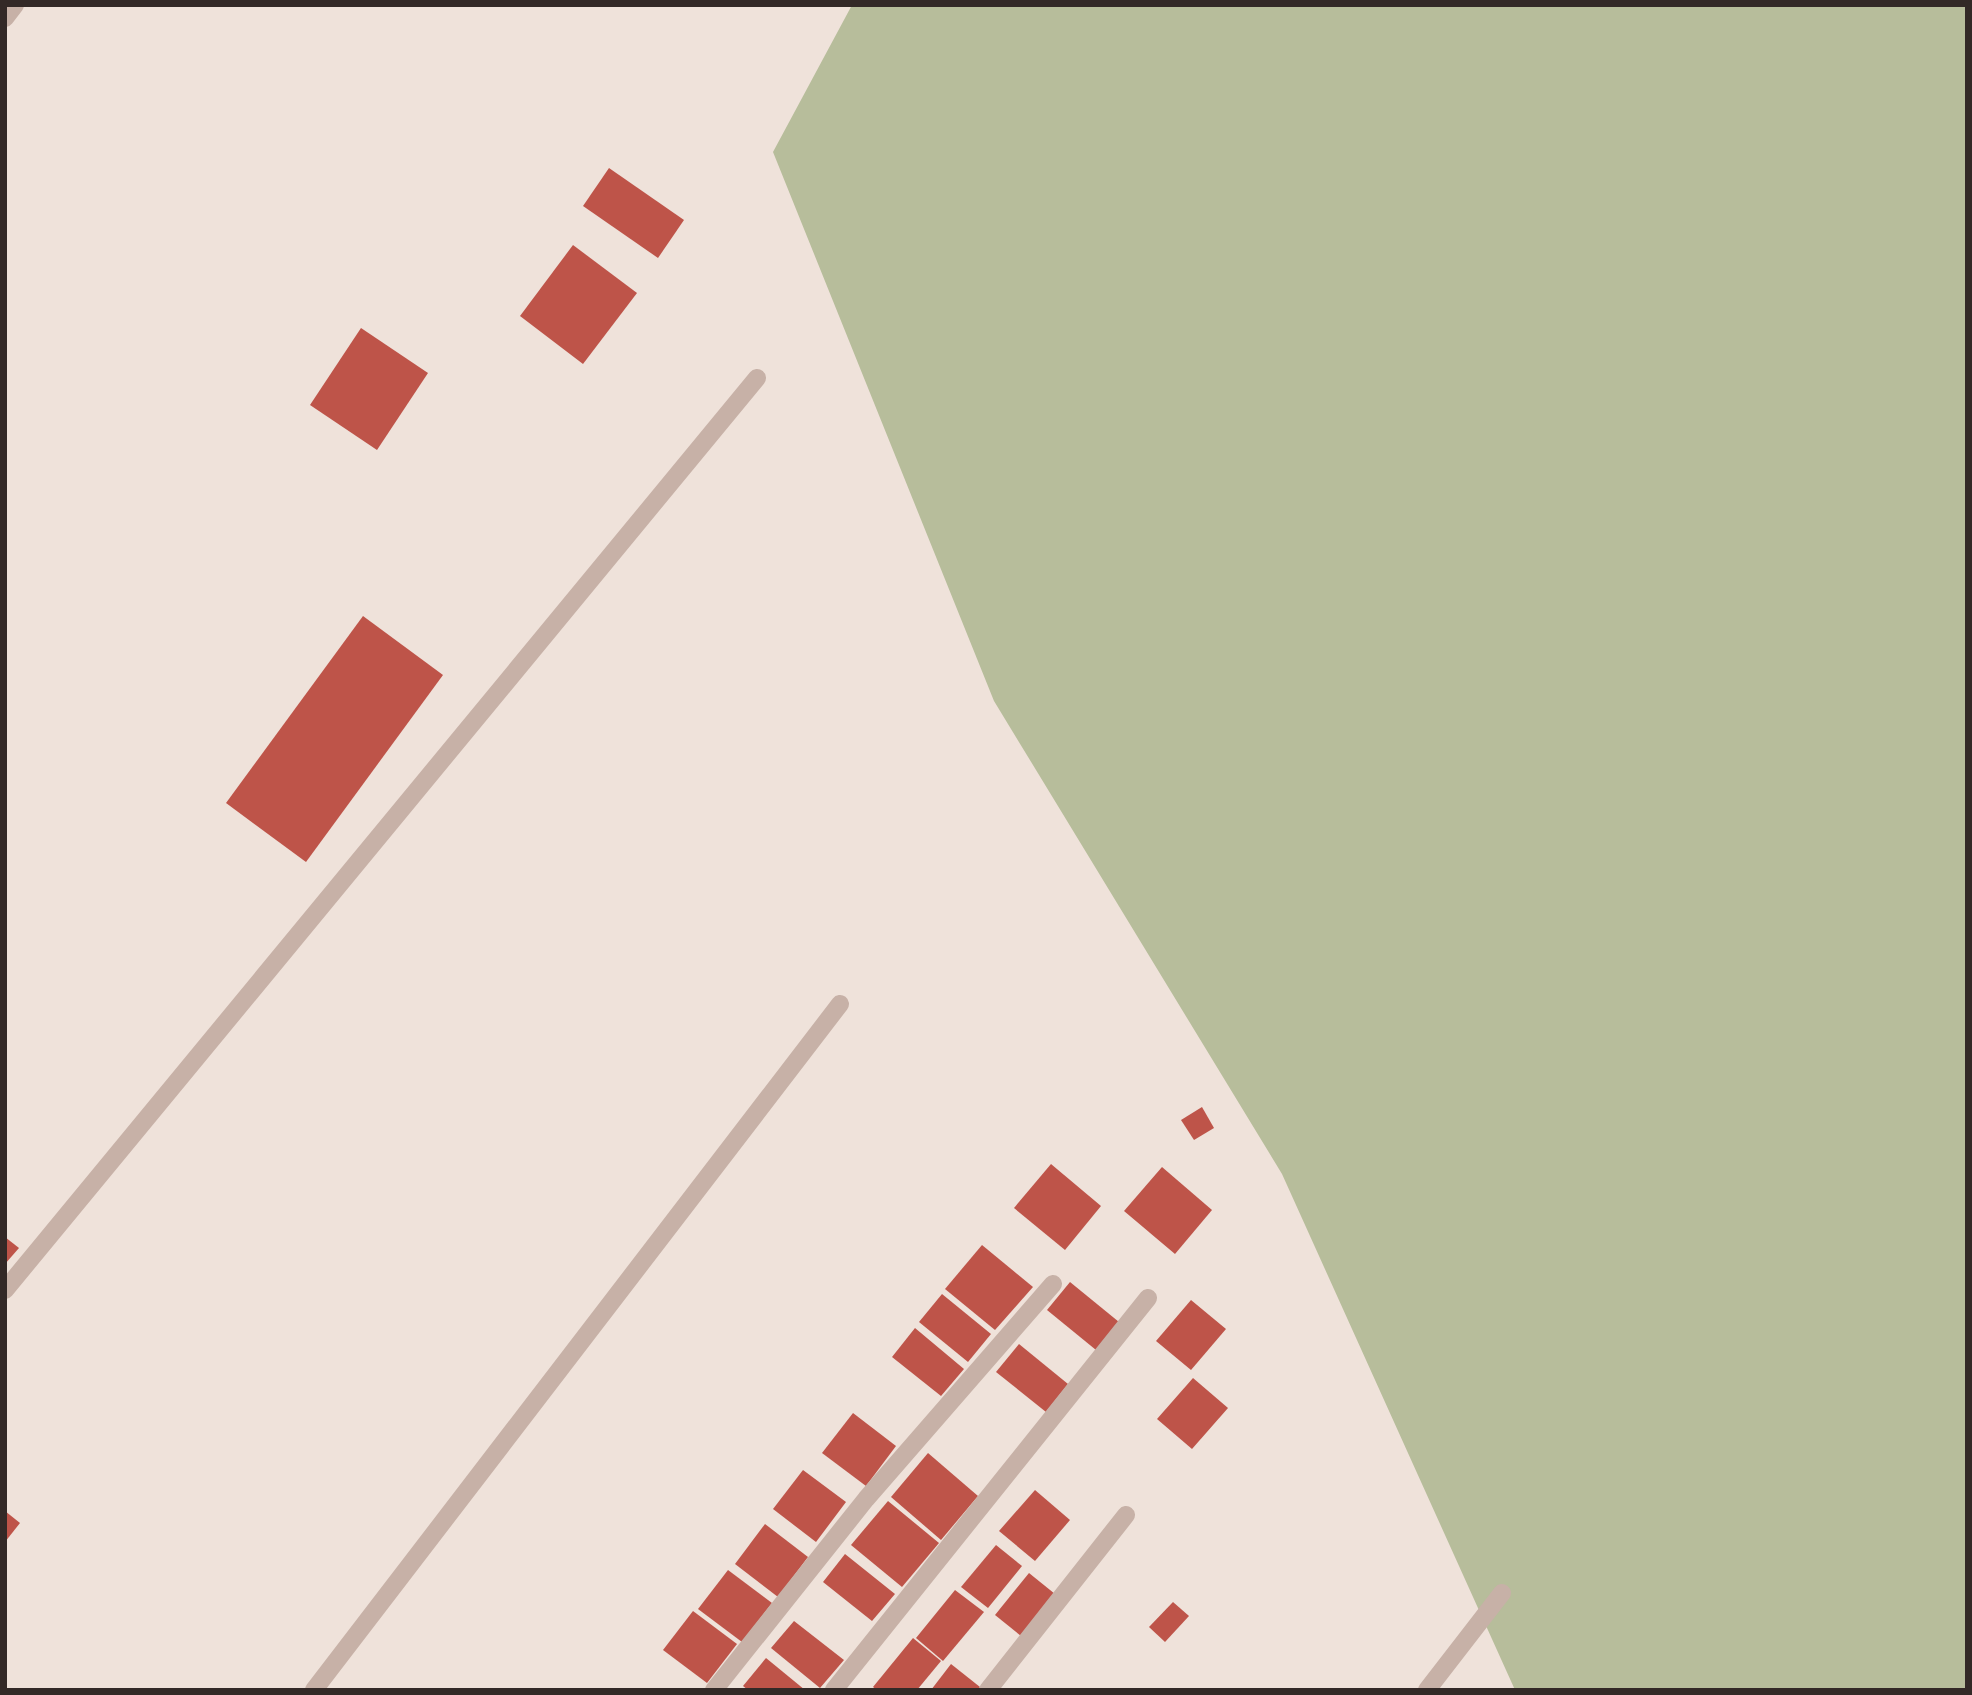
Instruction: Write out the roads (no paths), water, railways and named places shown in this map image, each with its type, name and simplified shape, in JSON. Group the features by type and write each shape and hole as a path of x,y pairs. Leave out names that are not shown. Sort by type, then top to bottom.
{"street":[{"path":"5,19 15,5"},
{"path":"5,1290 757,378"},
{"path":"314,1690 840,1004"},
{"path":"713,1690 866,1499 1053,1284"},
{"path":"834,1690 1148,1298"},
{"path":"988,1690 1126,1515"},
{"path":"1427,1690 1503,1593"}]}
